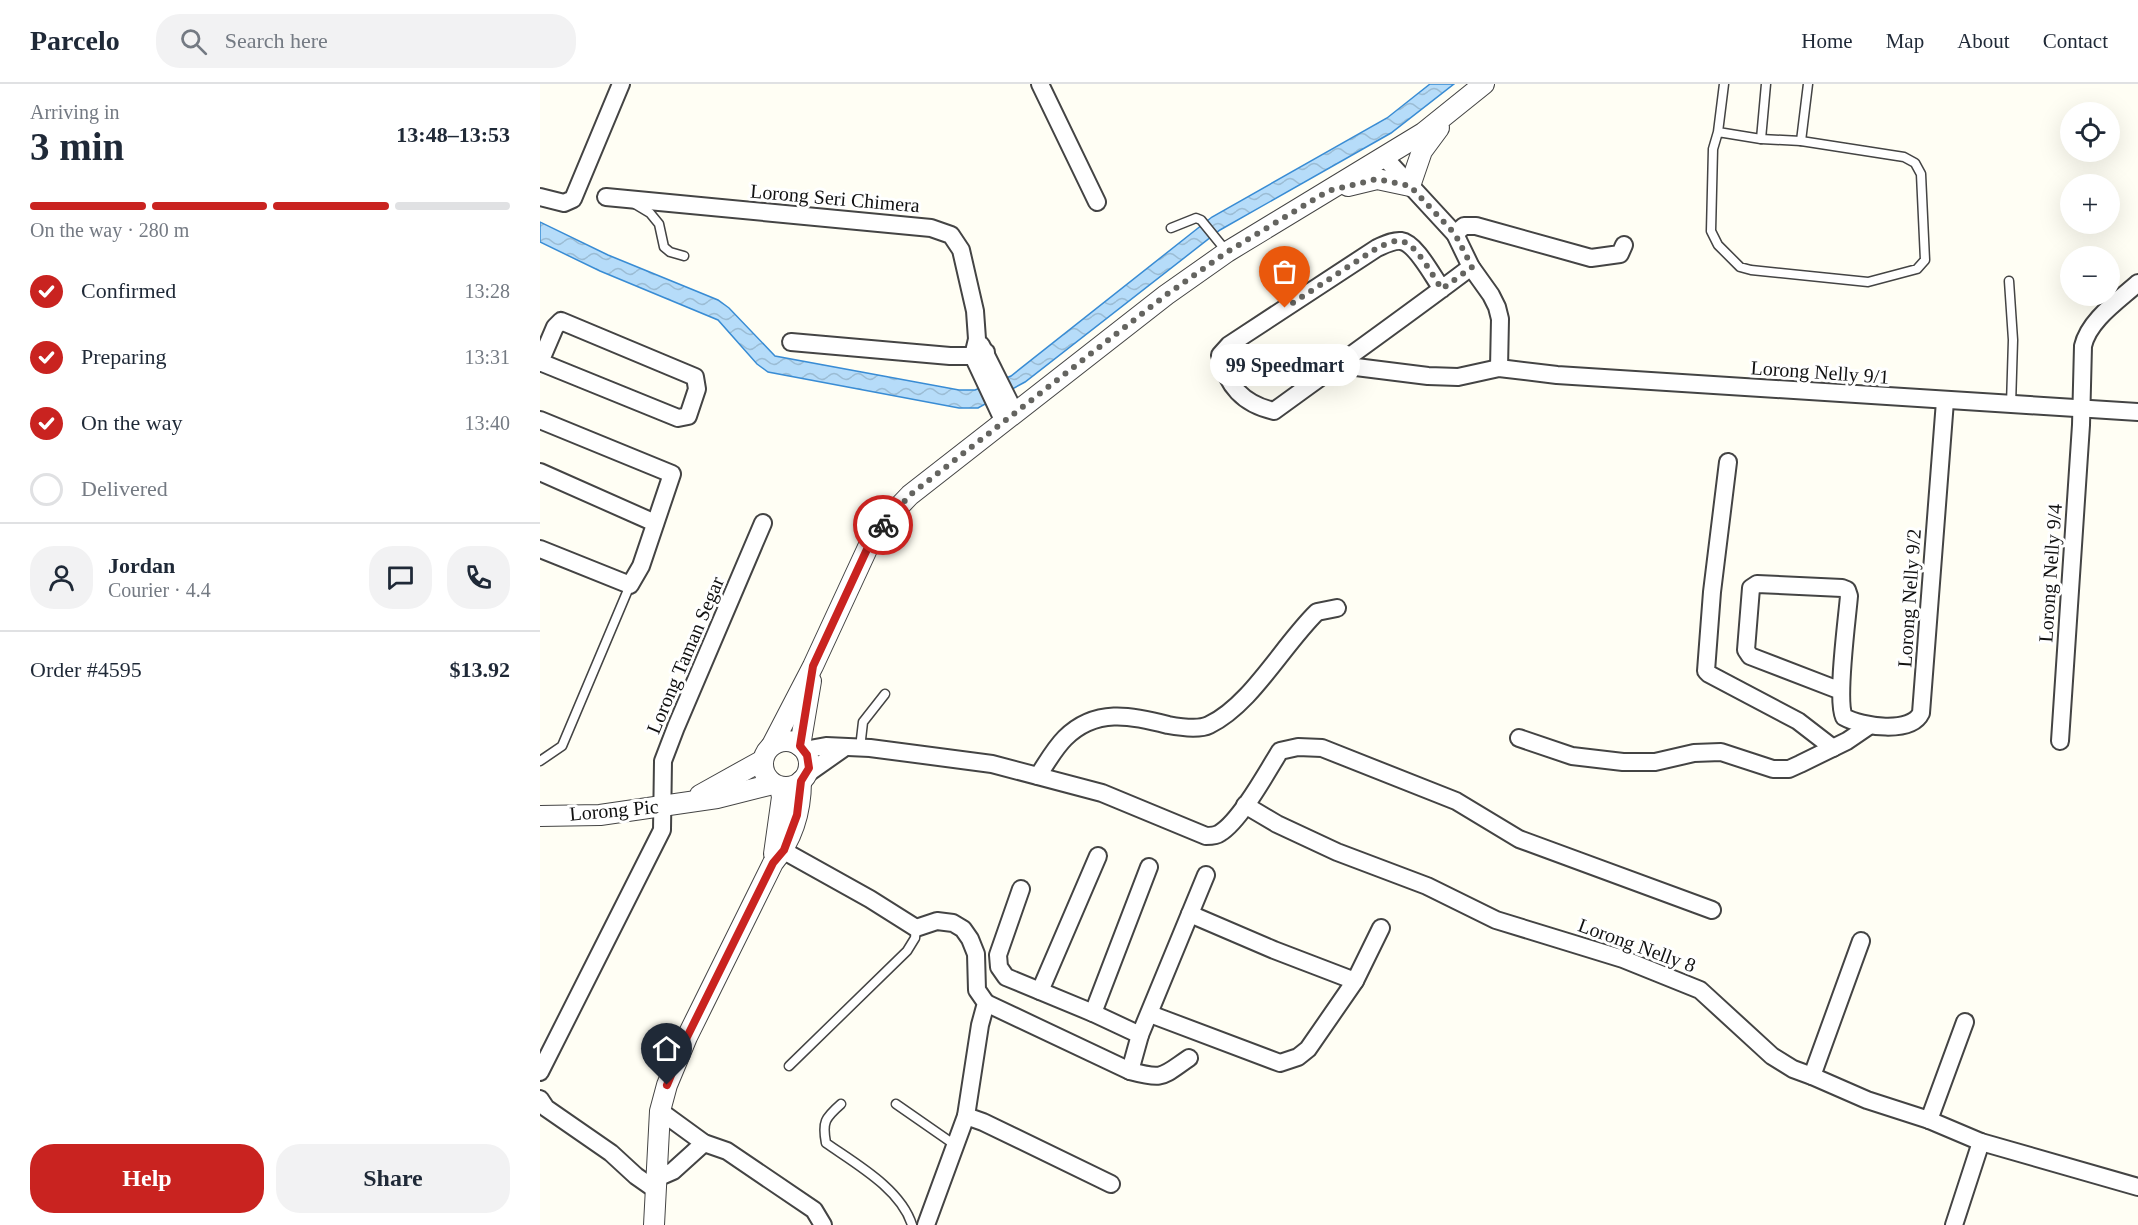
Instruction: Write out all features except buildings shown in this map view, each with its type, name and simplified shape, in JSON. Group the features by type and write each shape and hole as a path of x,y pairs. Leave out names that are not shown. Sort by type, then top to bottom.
{"street":[{"path":"540,197 564,203 573,199 621,84"},
{"path":"1040,84 1097,202"},
{"path":"777,853 782,797 777,785 764,773 767,752 813,666 869,545 887,519 910,495 1166,295 1221,245 1328,191 1384,157 1423,133 1484,84"},
{"path":"1410,186 1422,150 1455,109"},
{"path":"1384,157 1455,234 1472,267 1491,295 1500,319 1499,369"},
{"path":"1328,191 1377,179 1410,186"},
{"name":"Lorong Seri Chimera","path":"613,198 931,228 951,235 960,250 975,311 979,349 987,372 1010,417"},
{"path":"1455,234 1464,226 1476,226 1591,258 1620,254 1624,245"},
{"path":"1442,289 1414,248 1402,241 1377,248 1229,345 1220,355 1224,373 1240,395 1258,407 1274,411 1344,361 1472,267"},
{"name":"Lorong Nelly 9/4","path":"2060,741 2081,425 2082,346 2086,334 2094,323 2138,283"},
{"path":"561,321 694,376 697,389 688,416 678,418 540,362 555,327 561,321"},
{"path":"791,342 950,356 979,349"},
{"name":"Lorong Nelly 9/1","path":"1344,361 1356,367 1428,376 1458,377 1499,369 1557,375 2138,412"},
{"name":"Lorong Nelly 9/2","path":"1841,691 1841,711 1844,717 1869,726 1911,724 1918,720 1921,713 1945,401"},
{"path":"540,420 672,474 641,566 630,585 540,549"},
{"path":"1728,462 1712,592 1706,671 1798,720 1833,748"},
{"path":"540,472 655,523"},
{"name":"Lorong Taman Segar","path":"540,1072 662,830 663,761 763,523"},
{"path":"1757,584 1847,590 1849,596 1841,691 1750,656 1746,650 1751,588 1757,584"},
{"path":"1038,776 1065,738 1082,725 1099,719 1117,715 1145,718 1177,727 1208,726 1237,706 1317,612 1337,608"},
{"path":"654,1225 660,1112 667,1085 687,1037 797,815 809,761 802,748 813,666"},
{"path":"1519,738 1572,756 1623,762 1655,762 1694,753 1721,752 1773,770 1789,769 1847,741 1869,726"},
{"path":"767,752 787,741 802,748 826,746 870,748 972,761 1102,793 1206,836 1221,833 1245,805 1280,751 1298,747 1322,748 1456,801 1519,839 1712,910"},
{"path":"777,785 788,787 852,748"},
{"name":"Lorong Pic","path":"687,802 767,752"},
{"name":"Lorong Pic","path":"540,816 600,815 747,792 777,785"},
{"name":"Lorong Nelly 8","path":"1245,805 1277,824 1337,852 1427,886 1496,920 1623,959 1700,990 1772,1056 1792,1069 1867,1100 1929,1119 1981,1142 2138,1187"},
{"path":"777,853 916,928 937,921 953,923 963,929 976,954 977,990 986,1003 1130,1071 1153,1077 1163,1076 1189,1058"},
{"path":"1040,991 1098,856"},
{"path":"1093,1013 1149,867"},
{"path":"1130,1071 1140,1035 1206,875"},
{"path":"1021,889 998,955 999,967 1006,977 1140,1035"},
{"path":"1190,914 1355,981"},
{"path":"1150,1014 1280,1063 1298,1057 1308,1049 1355,981 1381,928"},
{"path":"1812,1076 1861,941"},
{"path":"926,1225 966,1116 980,1025 986,1003"},
{"path":"1929,1119 1965,1022"},
{"path":"540,1099 546,1108 611,1153 636,1176 656,1184"},
{"path":"660,1112 704,1143 727,1151 814,1210 823,1225"},
{"path":"966,1116 1111,1184"},
{"path":"1954,1225 1981,1142"},
{"path":"656,1184 704,1143"}],"lane":[{"path":"1718,132 1761,139 1801,141 1904,157 1915,162 1921,174 1925,260 1922,265 1917,269 1868,282 1740,267 1718,245 1711,231 1713,149 1718,132 1724,84"},
{"path":"1761,139 1766,84"},
{"path":"1801,141 1808,84"},
{"path":"613,198 640,206 650,213 659,224 664,247 670,252 684,256"},
{"path":"1171,228 1196,218 1201,220 1221,245"},
{"path":"2009,281 2013,340 2011,405"},
{"path":"540,761 562,746 630,585"},
{"path":"852,748 863,722 885,694"},
{"path":"789,1066 907,951 915,939 916,928"},
{"path":"840,1104 829,1114 823,1127 826,1143 895,1194 909,1214 912,1225"},
{"path":"896,1104 955,1145"}],"water":[{"path":"1430,84 1454,84 1391,133 1220,230 1025,382 978,408 959,408 768,372 757,364 718,320 600,271 540,242 540,222 608,255 718,300 729,308 775,356 959,390 975,390 1011,376 1212,217 1387,118"}],"way so far":[{"path":"883,525 910,495 1166,295 1227,252 1328,191 1377,179 1392,180 1410,186 1455,234 1472,267 1442,289 1414,248 1402,241 1391,243 1377,248 1285,308"}],"place":[{"name":"99 Speedmart","path":"1285,308"}],"route":[{"path":"667,1085 687,1037 773,863 784,850 797,815 801,781 809,768 807,755 800,746 813,666 869,545 883,525"}]}
